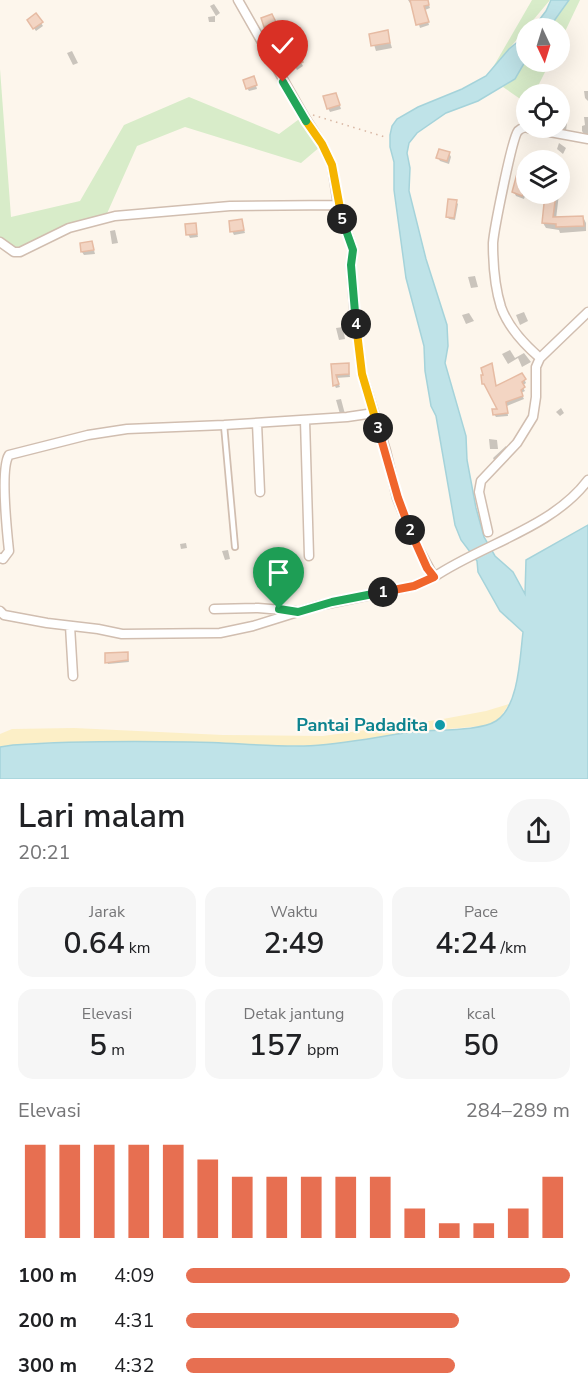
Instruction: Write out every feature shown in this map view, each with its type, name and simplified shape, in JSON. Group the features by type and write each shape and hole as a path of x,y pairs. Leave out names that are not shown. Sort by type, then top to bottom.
{"street":[{"path":"238,0 302,114 322,144 334,172 338,205 353,250 351,265 354,307 362,374 400,506 427,568 434,577"},
{"path":"516,136 494,233 494,260 502,310 513,329 540,358"},
{"path":"570,136 588,139"},
{"path":"0,242 14,252 20,252 69,228 123,215 230,206 338,205"},
{"path":"488,532 479,487 487,474 517,443 532,417 536,397 536,367 540,358 588,312"},
{"path":"0,558 3,559 9,551 3,489 3,468 6,457 88,435 112,431 304,420 374,413"},
{"path":"304,420 309,556"},
{"path":"257,423 260,492"},
{"path":"0,611 4,615 17,618 135,635 220,633 253,626 332,602 414,586 556,511 577,495 588,480"},
{"path":"214,609 258,608 298,612"},
{"path":"70,626 73,676"}],"lane":[{"path":"224,425 235,548"}],"path":[{"path":"302,114 385,137"}],"green space":[{"path":"532,0 550,0 535,18 522,18"},
{"path":"565,0 580,0 570,21 570,18 552,18"},
{"path":"516,28 516,40 492,69"},
{"path":"516,68 516,72 545,72 539,84 516,84 516,96 503,87"},
{"path":"0,69 11,217 80,201 124,125 189,97 279,134 302,117 321,146 301,163 185,127 137,146 105,218 17,249 0,240"}],"sand":[{"name":"Pantai Padadita","path":"509,704 498,721 483,726 412,732 336,745 273,746 192,742 35,743 0,747 0,734 12,729 74,728 223,735 323,736 443,719"}],"water":[{"path":"551,0 569,0 556,18 541,18"},
{"path":"516,43 516,72 519,72 515,79 478,101 446,113 417,133 409,143 407,153 410,168 409,191 426,259 447,325 448,346 445,363 466,436 467,460 484,537 495,556 513,572 525,594 526,560 588,525 588,779 0,779 0,747 13,745 124,741 317,745 411,732 479,727 496,721 504,714 514,693 523,632 500,611 478,572 477,561 461,540 455,525 436,416 431,406 425,371 424,346 406,278 394,190 394,162 390,135 397,119 486,76"}],"building":[{"path":"410,0 428,0 429,5 424,6 429,22 416,25"},
{"path":"36,13 43,22 33,29 27,20"},
{"path":"272,14 276,22 264,27 261,18"},
{"path":"388,30 390,43 371,46 369,34"},
{"path":"296,52 303,62 294,67 287,57"},
{"path":"254,76 257,85 246,89 243,80"},
{"path":"336,93 340,105 327,109 323,96"},
{"path":"439,149 450,152 447,161 436,158"},
{"path":"516,177 516,194 512,192"},
{"path":"448,199 457,200 454,218 446,217"},
{"path":"544,204 555,204 553,217 583,216 584,226 556,227 556,224 542,223"},
{"path":"242,219 244,230 230,232 229,221"},
{"path":"196,223 197,234 186,235 185,224"},
{"path":"92,241 94,250 81,252 80,243"},
{"path":"349,363 349,374 336,375 339,384 333,386 331,364"},
{"path":"492,363 496,386 522,373 526,379 522,382 525,387 521,390 523,396 506,402 508,413 493,415 492,409 497,409 482,384 481,368"},
{"path":"128,652 128,660 105,663 105,653"}],"place":[{"name":"Pantai Padadita","path":"440,725"}],"route":[{"path":"279,609 298,612 332,602 414,586 434,577 427,568 404,515 362,374 354,307 351,265 353,250 338,205 332,165 322,144 283,82"}]}
